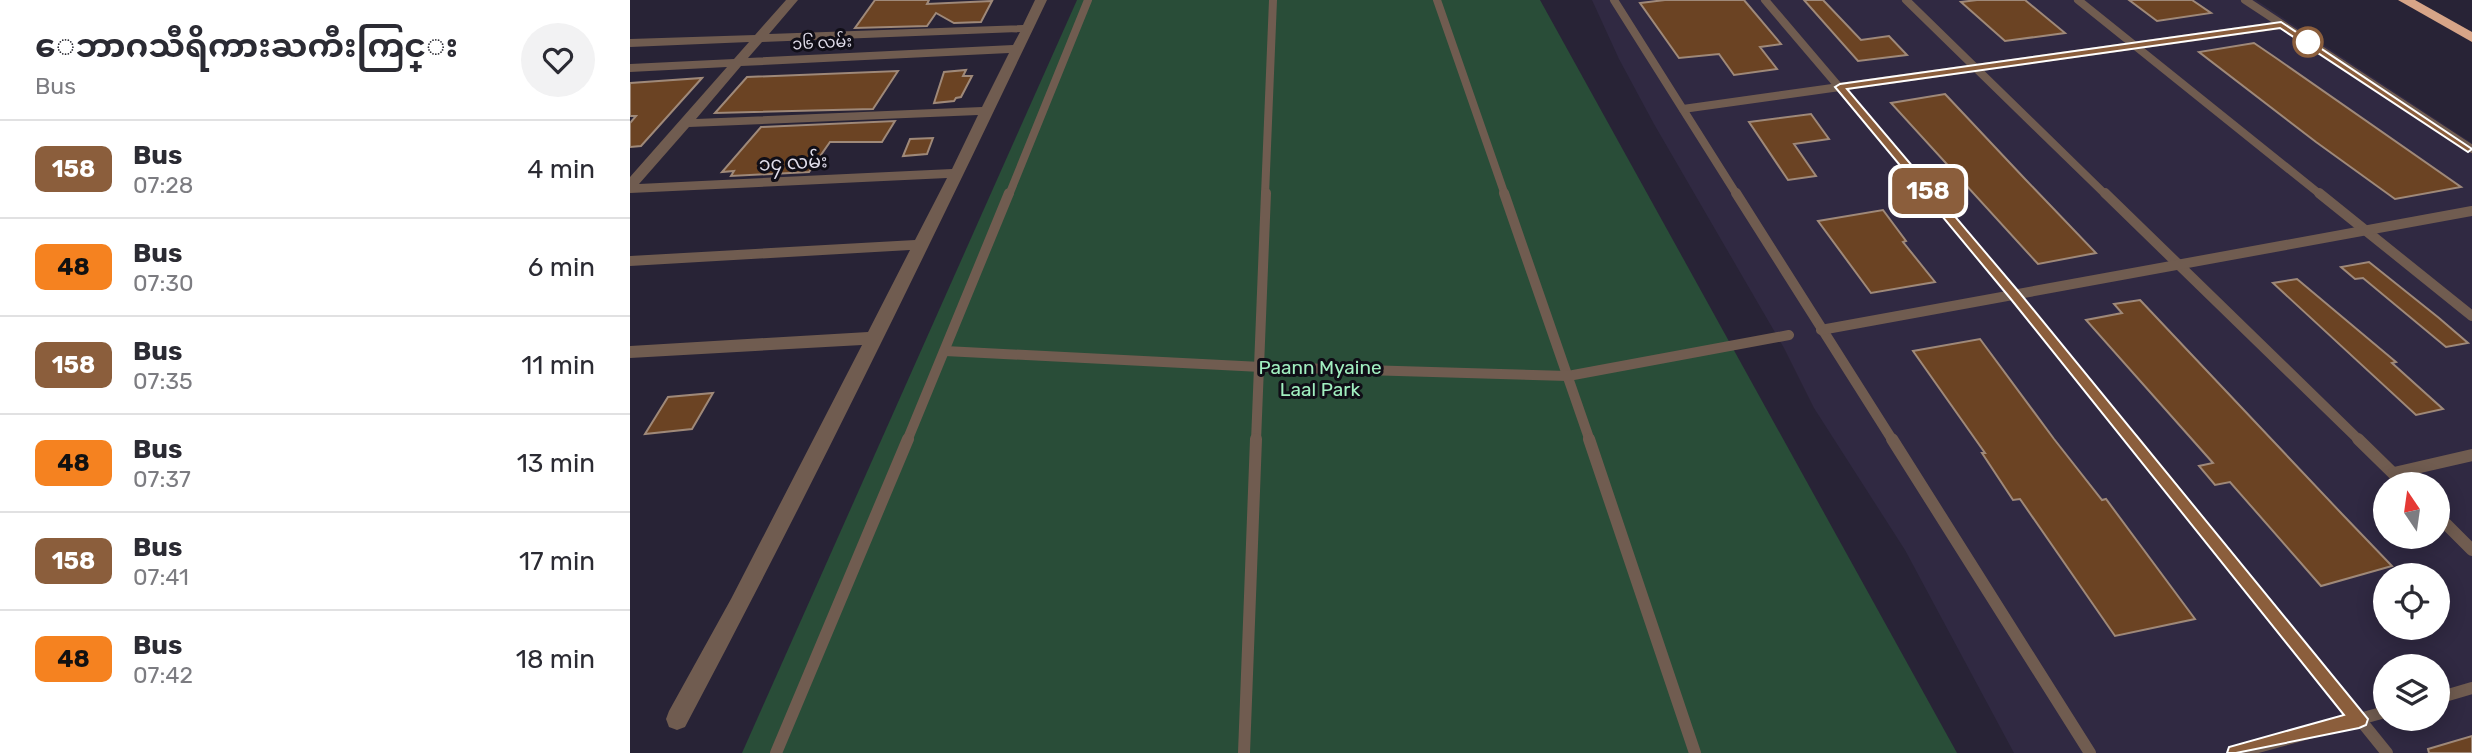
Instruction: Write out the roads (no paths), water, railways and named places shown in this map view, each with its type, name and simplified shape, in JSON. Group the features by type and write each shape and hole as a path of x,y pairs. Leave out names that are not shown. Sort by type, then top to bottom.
{"highway":[{"path":"2405,0 2472,38"},
{"path":"2424,0 2472,27"}],"street":[{"path":"630,188 792,0"},
{"path":"677,719 738,606 988,111 1015,49 1041,0"},
{"path":"630,43 1027,28"},
{"name":"၁၆ လမ်း","path":"630,68 1015,49"},
{"path":"687,123 988,111"},
{"name":"၁၄ လမ်း","path":"630,188 957,173"},
{"path":"630,261 919,245"},
{"path":"630,352 872,338"}],"lane":[{"path":"776,753 945,351 1088,0"},
{"path":"1244,753 1261,367 1273,0"},
{"path":"1437,0 1569,376 1695,753"},
{"path":"1615,0 2090,753"},
{"path":"1765,0 2015,295 2387,753"},
{"path":"1906,0 2392,472"},
{"path":"2078,0 2472,316"},
{"path":"2245,0 2472,149"},
{"path":"1683,109 2281,25"},
{"path":"1822,330 2472,211"},
{"path":"945,351 1261,367 1569,376 1788,335"},
{"path":"2397,472 2472,455"},
{"path":"2450,528 2472,550"},
{"path":"2450,694 2472,688"},
{"path":"2236,753 2373,715"}],"park label":[{"name":"Paann Myaine Laal Park","path":"1320,378"}]}
